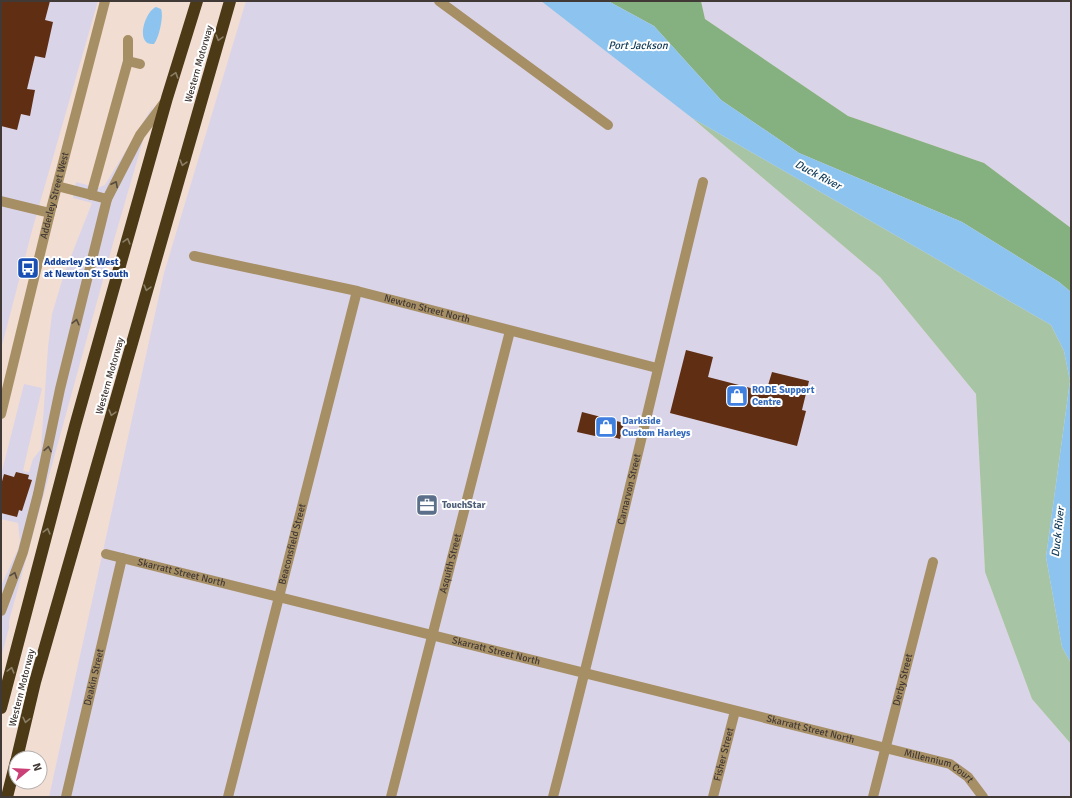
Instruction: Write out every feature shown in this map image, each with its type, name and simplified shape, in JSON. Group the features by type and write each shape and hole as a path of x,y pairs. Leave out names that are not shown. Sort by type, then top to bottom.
{"highway":[{"name":"Western Motorway","path":"1,708 75,426 167,98 197,1"},
{"name":"Western Motorway","path":"19,750 35,682 230,1"}],"street":[{"name":"Adderley Street West","path":"1,414 56,186 105,1"},
{"path":"439,1 608,125"},
{"path":"91,195 128,61 128,40"},
{"path":"128,61 140,64"},
{"path":"1,611 22,552 38,494 60,388 107,199 140,135 167,98"},
{"name":"Carnarvon Street","path":"553,797 585,674 703,182"},
{"path":"56,186 107,199"},
{"path":"1,200 50,213"},
{"name":"Newton Street North","path":"194,256 357,291 658,368"},
{"name":"Beaconsfield Street","path":"228,797 357,291"},
{"name":"Asquith Street","path":"390,797 510,331"},
{"name":"Skarratt Street North","path":"106,554 886,749"},
{"name":"Deakin Street","path":"66,797 122,558"},
{"name":"Derby Street","path":"873,797 933,562"},
{"name":"Fisher Street","path":"713,797 735,711"},
{"name":"Millennium Court","path":"886,749 950,764 968,777 983,797"}],"shaded area":[{"path":"1,1 98,1 33,227 1,349"},
{"path":"246,1 541,1 692,118 880,277 976,394 985,572 1032,699 1071,744 1071,797 49,797 164,273"},
{"path":"701,1 1071,1 1071,228 984,163 848,116 705,19"},
{"path":"153,106 114,240 9,621 9,628 1,658 1,586 18,549 20,541 18,523 1,519 1,475 24,384 42,388 23,471 29,472 33,459 41,449 48,347 52,314 64,274 92,203 73,198 76,182 98,188 105,185"}],"green space":[{"path":"608,1 701,1 705,19 848,116 984,163 1071,228 1071,292 1059,282 962,222 799,153 721,100 654,26"},
{"path":"692,118 1051,325 1064,351 1070,381 1046,557 1062,647 1071,663 1071,744 1032,699 985,572 976,394 880,277"}],"water":[{"name":"Port Jackson","path":"541,1 608,1 654,26 721,100 799,153 962,222 1059,282 1071,292 1071,663 1062,647 1046,557 1070,381 1064,351 1051,325 692,118"},
{"path":"156,7 161,9 162,17 159,32 154,44 148,43 144,40 143,28 148,15"}],"building":[{"path":"1,1 50,1 45,20 53,22 45,58 35,56 27,89 35,90 30,116 21,114 17,130 1,126"},
{"path":"686,350 713,357 708,377 766,392 772,372 809,381 802,410 806,411 797,446 670,413"},
{"path":"582,412 624,423 620,439 596,432 595,436 577,432"},
{"path":"16,472 29,475 28,479 32,480 22,511 19,510 17,517 1,513 1,485 4,474 14,477"}],"place":[{"name":"Adderley St West at Newton St South","path":"28,268"},
{"name":"RODE Support Centre","path":"737,396"},
{"name":"Darkside Custom Harleys","path":"606,427"},
{"name":"TouchStar","path":"427,505"}],"water label":[{"name":"Duck River","path":"818,175"},
{"name":"Duck River","path":"1058,532"}]}
